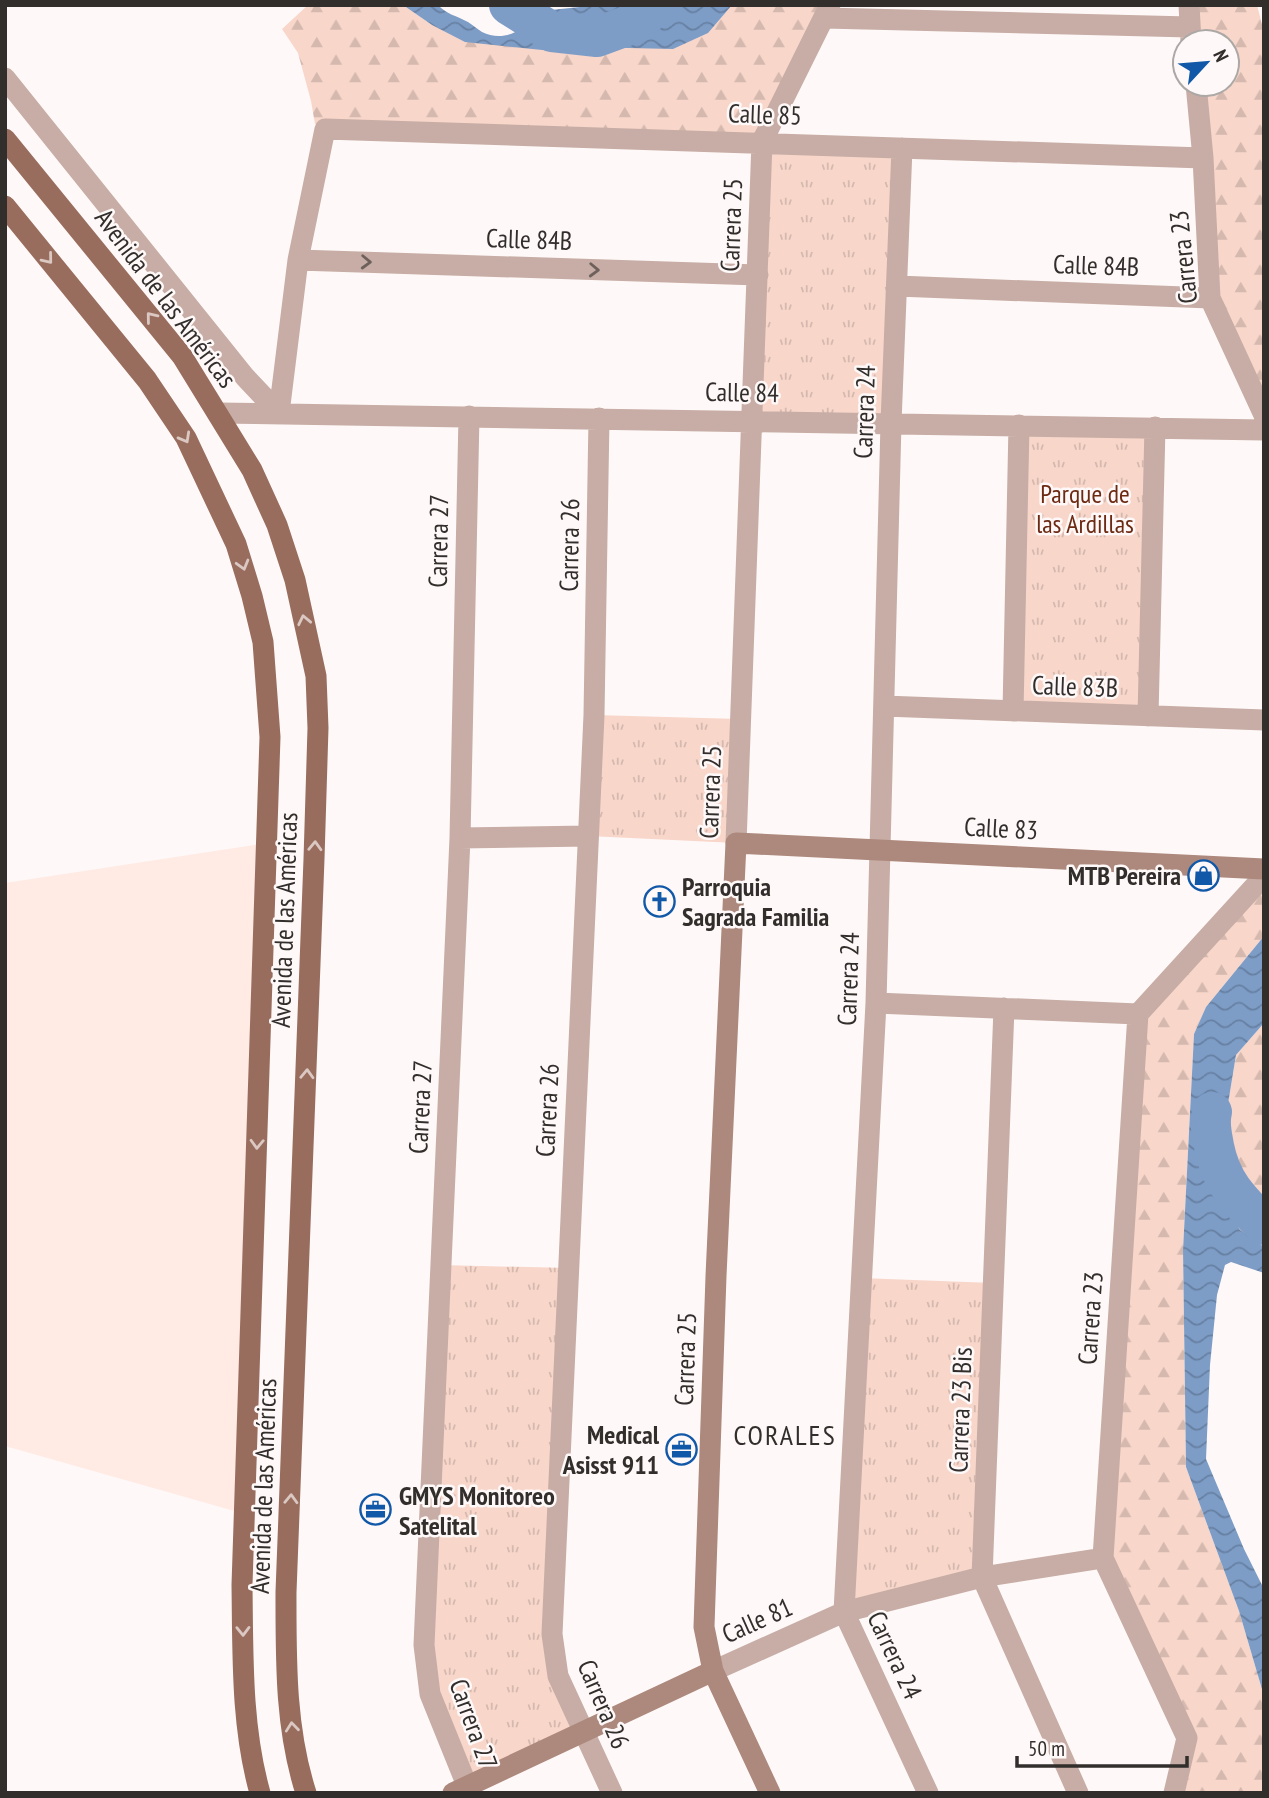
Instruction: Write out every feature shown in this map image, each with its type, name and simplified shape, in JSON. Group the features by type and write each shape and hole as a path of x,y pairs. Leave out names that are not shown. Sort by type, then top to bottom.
{"main road":[{"name":"Avenida de las Américas","path":"5,139 182,356 252,470 277,525 295,580 316,676 316,820 286,1592 286,1672 295,1759 306,1793"},
{"name":"Avenida de las Américas","path":"5,206 147,380 186,438 236,544 263,642 270,737 242,1585 243,1670 253,1770 260,1793"}],"street":[{"path":"827,12 1190,25"},
{"name":"Carrera 25","path":"770,1793 713,1671 704,1627 762,142 827,12"},
{"path":"5,78 245,377 279,413"},
{"name":"Carrera 23","path":"1197,98 1210,298 1264,415"},
{"name":"Calle 85","path":"298,260 325,129 1203,158"},
{"name":"Carrera 24","path":"902,148 891,423 876,1003 844,1612 928,1793"},
{"path":"279,413 298,260"},
{"name":"Calle 84B","path":"298,260 758,275"},
{"name":"Calle 84B","path":"897,286 1210,298"},
{"name":"Calle 84","path":"218,413 1264,430"},
{"name":"Carrera 27","path":"463,1791 430,1694 424,1645 460,838 469,416"},
{"name":"Carrera 26","path":"599,418 594,715 552,1634 558,1676 612,1793"},
{"path":"1013,711 1019,425"},
{"path":"1148,716 1155,427"},
{"name":"Calle 83B","path":"884,706 1264,720"},
{"path":"460,838 588,836"},
{"name":"Calle 83","path":"736,843 1264,869"},
{"path":"876,1003 1138,1014 1264,876"},
{"name":"Carrera 23 Bis","path":"1004,1008 982,1577 1078,1793"},
{"name":"Carrera 23","path":"1138,1014 1103,1558 1187,1738 1174,1793"},
{"name":"Calle 81","path":"463,1791 713,1671 844,1612 982,1577 1103,1558"}],"shaded area":[{"path":"267,843 245,1514 5,1446 5,883"}],"green space":[{"path":"308,5 403,5 432,25 552,51 708,32 732,5 830,5 762,142 325,129 315,124 298,53 282,29"},
{"path":"1189,5 1257,5 1264,32 1264,415 1210,298 1197,98 1241,98 1241,28 1190,28"},
{"path":"762,142 902,148 891,423 752,421"},
{"name":"Parque de las Ardillas","path":"1019,425 1155,427 1148,716 1013,711"},
{"path":"594,715 740,719 736,843 588,836"},
{"path":"1264,876 1264,936 1206,1007 1194,1034 1183,1250 1186,1467 1239,1611 1264,1696 1264,1793 1174,1793 1187,1738 1103,1558 1138,1014"},
{"path":"1264,1023 1264,1247 1240,1230 1221,1193 1218,1165 1236,1055"},
{"path":"440,1265 568,1268 552,1634 584,1733 467,1786 430,1694"},
{"path":"861,1278 993,1283 982,1577 844,1612"}],"water":[{"path":"403,5 438,5 482,32 503,36 516,32 531,18 508,5 535,5 551,10 599,5 732,5 708,33 673,49 584,47 552,51 465,42 432,25"},
{"path":"1264,936 1264,1023 1236,1055 1218,1165 1221,1193 1240,1230 1264,1247 1264,1273 1231,1262 1225,1265 1217,1295 1210,1365 1206,1459 1264,1589 1264,1696 1239,1611 1186,1467 1183,1250 1194,1034 1206,1007"}],"waterway":[{"path":"509,5 552,32 597,37 635,23 658,5"},
{"path":"1212,1112 1212,1133 1221,1170 1239,1198 1264,1225"}],"place":[{"name":"MTB Pereira","path":"1204,875"},
{"name":"Parroquia Sagrada Familia","path":"659,901"},
{"name":"Medical Asisst 911","path":"682,1449"},
{"name":"GMYS Monitoreo Satelital","path":"376,1510"}],"district":[{"name":"CORALES","path":"785,1434"}]}
